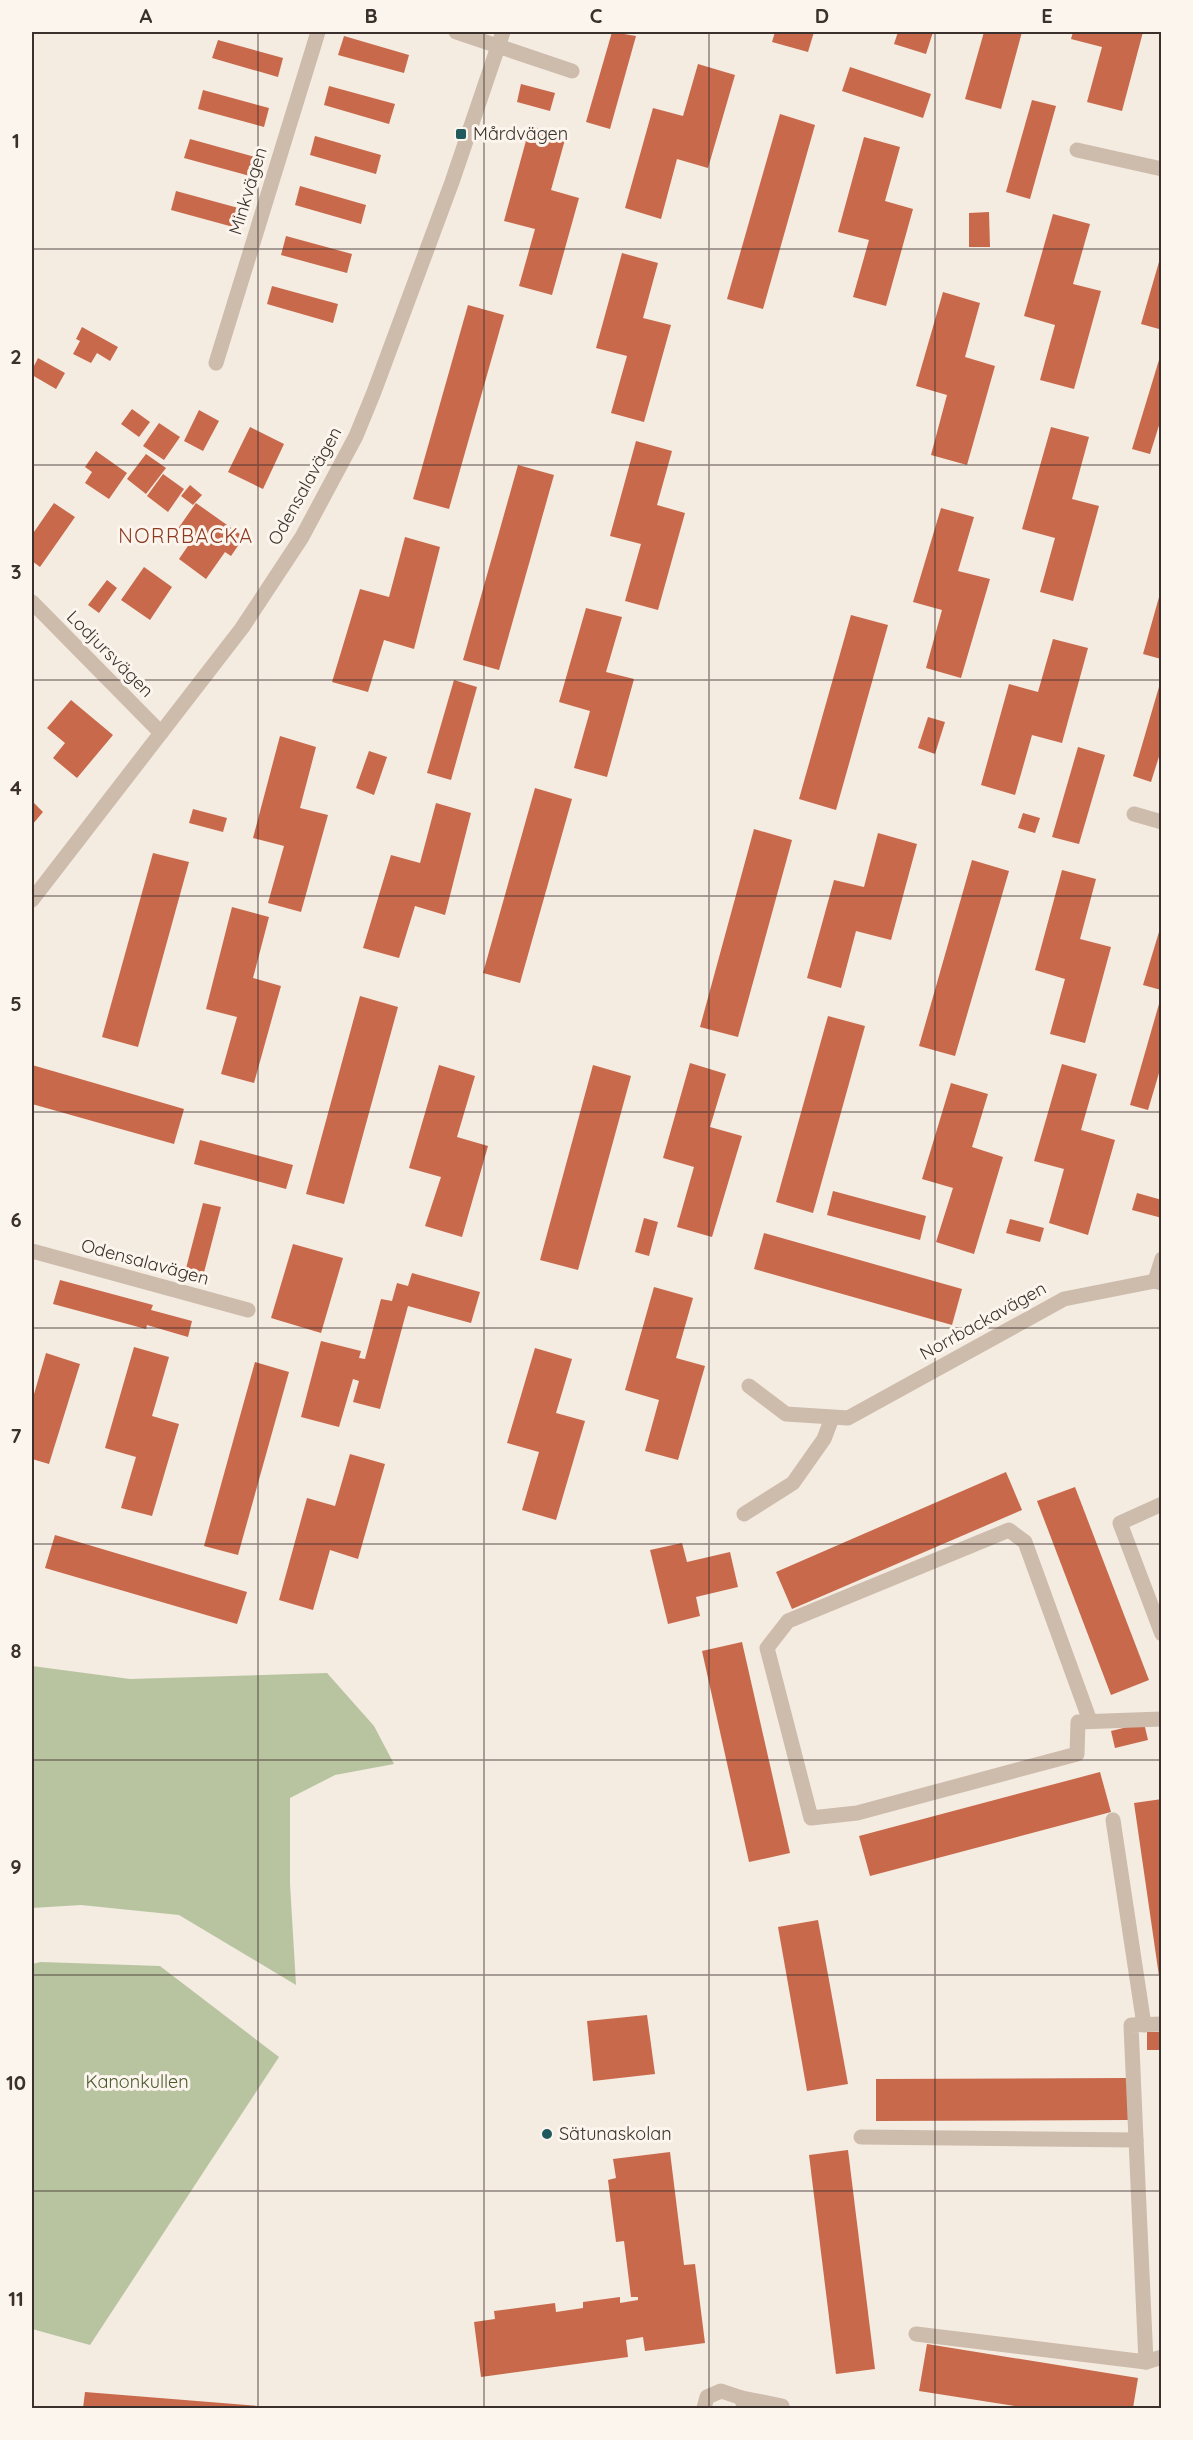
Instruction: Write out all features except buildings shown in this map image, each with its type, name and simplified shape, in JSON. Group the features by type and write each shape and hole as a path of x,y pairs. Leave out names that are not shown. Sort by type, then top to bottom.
{"street":[{"name":"Minkvägen","path":"216,363 318,32"},
{"path":"456,32 572,71"},
{"name":"Odensalavägen","path":"32,900 242,628 296,546 356,436 452,182 503,32"},
{"path":"1077,150 1161,169"},
{"name":"Lodjursvägen","path":"32,602 161,733"},
{"path":"1134,814 1161,822"},
{"name":"Odensalavägen","path":"32,1251 248,1310"},
{"path":"1158,1282 1161,1259"},
{"name":"Norrbackavägen","path":"749,1386 786,1414 848,1418 1064,1299 1158,1282"},
{"path":"744,1514 792,1483 824,1439 832,1418"},
{"path":"1161,1504 1120,1523 1161,1634"},
{"path":"1090,1721 1025,1542 1009,1530 788,1621 767,1648 811,1818 857,1813 1077,1754 1078,1722 1161,1719"},
{"path":"1113,1820 1144,2025"},
{"path":"1146,2362 1131,2025 1161,2024"},
{"path":"861,2137 1136,2140"},
{"path":"916,2334 1146,2362 1161,2357"},
{"path":"704,2409 707,2397 721,2391 743,2403 782,2406"}],"green space":[{"path":"32,1666 130,1679 327,1673 374,1726 394,1764 335,1775 290,1798 290,1884 296,1985 179,1915 81,1905 32,1908"},
{"name":"Kanonkullen","path":"41,1962 160,1966 279,2057 90,2345 32,2329 32,1964"}],"place":[{"name":"Mårdvägen","path":"461,134"},
{"name":"Sätunaskolan","path":"547,2134"}],"district":[{"name":"NORRBACKA","path":"186,536"}]}
